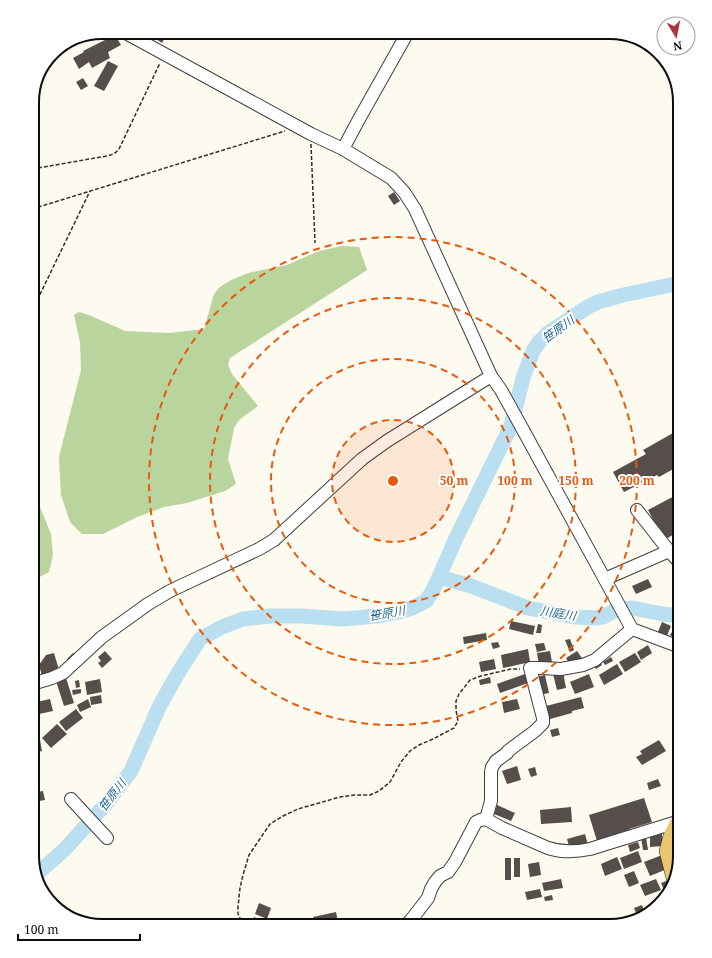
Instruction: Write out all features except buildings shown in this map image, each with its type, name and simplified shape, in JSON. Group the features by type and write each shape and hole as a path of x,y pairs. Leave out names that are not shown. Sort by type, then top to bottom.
{"main road":[{"path":"671,868 667,851 673,832"}],"street":[{"path":"137,39 311,134 343,149 391,178 404,192 415,209 491,376 501,390 630,625 673,644"},
{"path":"343,149 404,39"},
{"path":"39,682 63,673 102,637 148,604 170,591 259,549 274,540 362,459 387,441 491,376"},
{"path":"637,510 673,555"},
{"path":"605,579 669,551"},
{"path":"486,819 491,801 492,767 496,761 543,723 530,668 561,669 583,665 594,660 630,625"},
{"path":"70,799 107,838"},
{"path":"412,919 428,898 431,888 435,882 440,876 448,872 456,862 476,822 480,820 486,819 502,828 548,848 567,852 578,852 590,849 673,822"}],"path":[{"path":"39,168 112,155 117,151 164,54"},
{"path":"39,207 299,127"},
{"path":"311,134 310,150 315,243"},
{"path":"39,297 90,191"},
{"path":"240,919 238,914 240,888 249,855 270,824 298,809 340,797 370,795 379,791 390,782 401,762 410,751 454,728 458,721 456,701 459,694 470,680 499,672 530,668"}],"green space":[{"path":"342,246 359,247 367,270 230,358 228,365 232,374 258,406 239,420 234,428 228,459 236,484 225,491 187,503 164,507 137,517 103,534 82,534 70,522 61,495 59,457 81,370 80,342 74,315 79,312 89,315 125,331 169,333 204,329 214,294 220,287 231,280 248,273 287,265 319,251"},
{"path":"39,504 51,534 53,555 49,572 39,577"}],"waterway":[{"name":"笹原川","path":"41,871 65,849 105,805 131,771 159,707 178,673 200,639 222,627 243,619 270,616 302,616 342,619 378,616 412,608 426,601 432,592 456,538 511,426 523,378 533,351 539,342 548,333 586,308 598,302 673,284"},
{"name":"川庭川","path":"439,577 471,586 528,608 575,617 603,617 614,611 632,608 673,615"}]}
